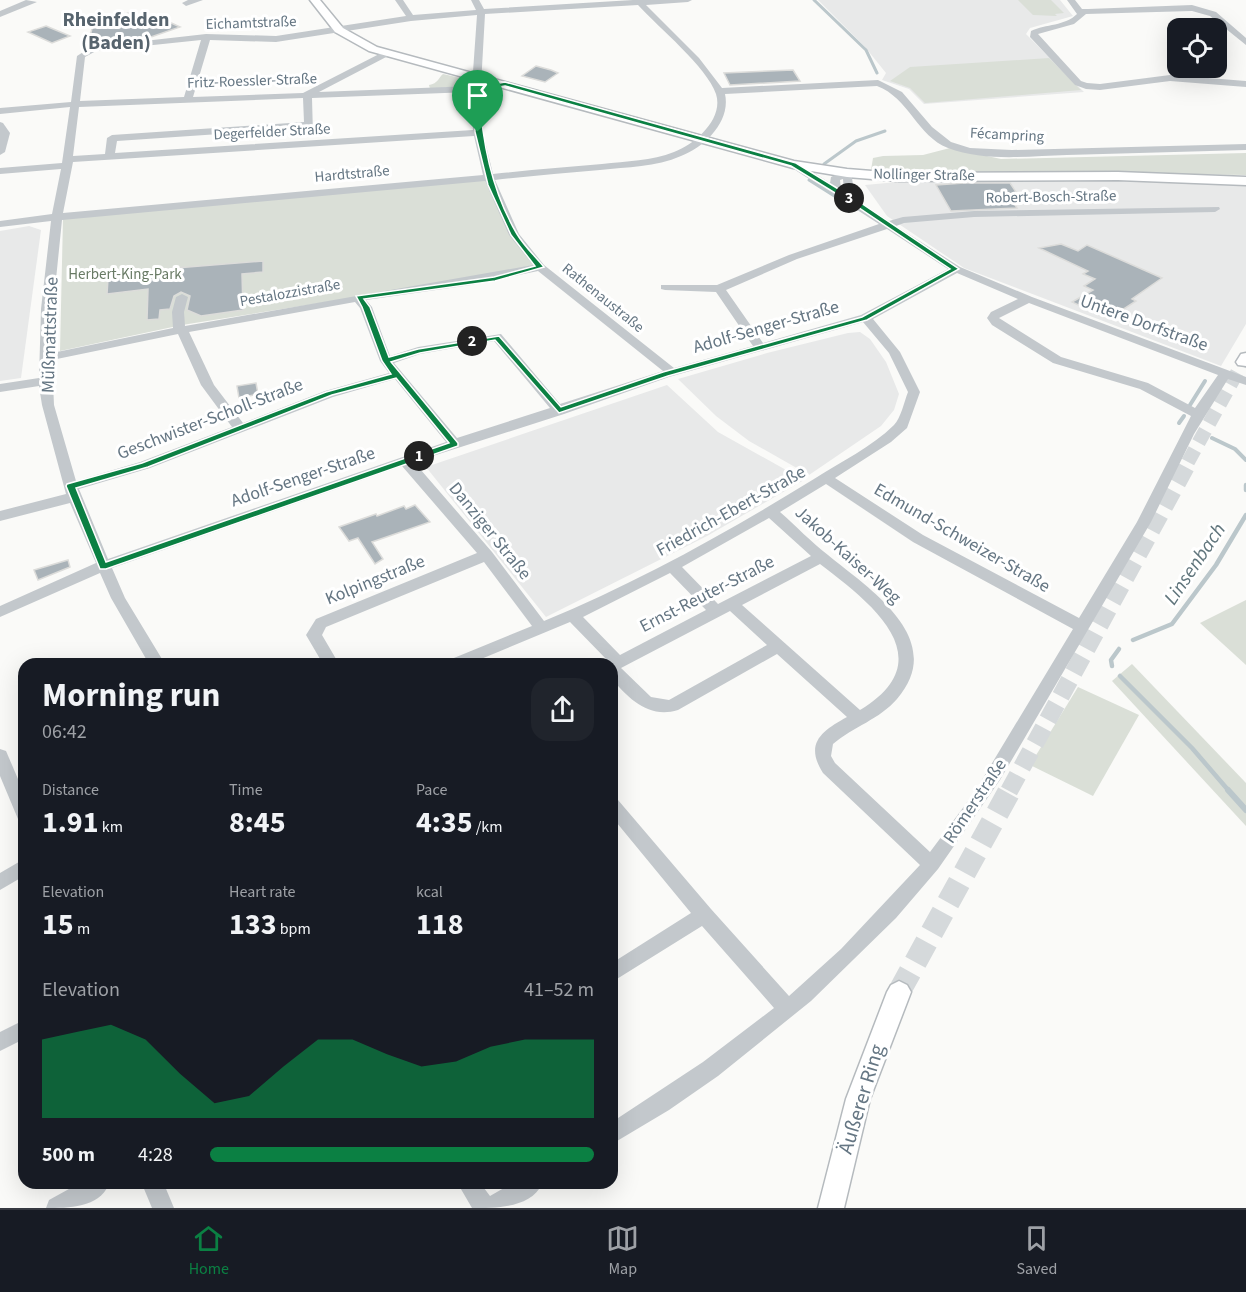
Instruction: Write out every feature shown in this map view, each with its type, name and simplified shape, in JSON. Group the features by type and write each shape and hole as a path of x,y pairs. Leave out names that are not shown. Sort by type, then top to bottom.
{"main road":[{"name":"Nollinger Straße","path":"315,0 335,29 345,37 387,54 477,83 505,84 793,164 847,173 897,177 1118,176 1246,181"},
{"name":"Äußerer Ring","path":"831,1208 858,1099 880,1036 900,992"}],"street":[{"path":"0,14 33,2 30,0"},
{"path":"186,3 199,0"},
{"path":"399,0 411,18"},
{"path":"475,0 480,12"},
{"name":"Eichamtstraße","path":"81,56 94,49 206,38 276,39 411,18 638,1 688,0"},
{"path":"1071,0 1082,14 1079,18 1068,24 1034,33 1038,42 1078,83 1100,87 1132,81 1170,78 1246,84"},
{"path":"638,1 705,70 720,91 721,105 718,119 703,140"},
{"path":"1080,10 1088,12 1192,8 1206,10 1221,19 1246,42"},
{"name":"Rathenaustraße","path":"480,12 477,83 478,132 489,176 514,235 540,267 672,372"},
{"path":"188,99 206,38"},
{"path":"313,145 308,125 307,94 387,54"},
{"name":"Müßmattstraße","path":"81,56 67,163 57,217 47,309 45,381 48,405 72,492 118,598 153,658"},
{"name":"Fritz-Roessler-Straße","path":"0,113 75,104 307,94 477,83"},
{"name":"Fécampring","path":"720,91 878,83 892,88 939,139 949,145 978,152 1108,152 1246,147"},
{"path":"0,125 5,134 0,152"},
{"path":"110,156 112,138 308,125"},
{"name":"Degerfelder Straße","path":"0,171 110,156 313,145 478,132"},
{"name":"Hardtstraße","path":"0,224 659,160 681,154 703,140"},
{"name":"Untere Dorfstraße","path":"793,164 956,269 1028,299 1246,381"},
{"path":"836,191 835,179 847,173 849,192 855,202"},
{"name":"Robert-Bosch-Straße","path":"719,289 793,257 903,220 975,214 1215,209"},
{"name":"Pestalozzistraße","path":"45,358 179,328 358,298 495,279 540,267"},
{"name":"Adolf-Senger-Straße","path":"0,612 103,567 405,460 672,372 865,318 956,269"},
{"path":"666,287 719,289 760,347"},
{"path":"182,297 178,312 179,328 186,332 201,373 217,403 240,427"},
{"path":"358,298 366,307 386,361 455,444"},
{"path":"1028,299 993,318 1057,360 1144,386 1199,416"},
{"name":"Friedrich-Ebert-Straße","path":"473,658 572,615 672,566 771,512 886,439 902,425 914,392 907,372 898,358 878,329 865,318"},
{"path":"386,361 418,351 497,337 559,411"},
{"name":"Römerstraße","path":"618,1130 692,1083 787,1008 864,939 932,864 992,781 1081,626 1142,527 1199,416 1226,373"},
{"name":"Geschwister-Scholl-Straße","path":"0,516 145,465 329,393 396,375"},
{"path":"0,388 45,381"},
{"name":"Danziger Straße","path":"405,460 487,555 541,628"},
{"name":"Edmund-Schweizer-Straße","path":"827,478 852,498 897,526 1081,626"},
{"name":"Jakob-Kaiser-Weg","path":"771,512 888,614 902,642 905,671 898,687 875,711 858,718 826,739 821,748 822,757 829,768 932,864"},
{"name":"Kolpingstraße","path":"327,658 314,635 321,623 487,555"},
{"name":"Ernst-Reuter-Straße","path":"618,664 821,557"},
{"path":"672,566 777,647 858,718"},
{"path":"572,615 607,658"},
{"path":"618,671 645,702 658,708 672,706 777,647"},
{"path":"0,756 18,800"},
{"path":"618,812 704,915 787,1008"},
{"path":"0,882 18,871"},
{"path":"618,969 704,915"},
{"path":"0,1042 18,1032"},
{"path":"57,1208 89,1189"},
{"path":"155,1189 163,1208"},
{"path":"472,1189 485,1208"},
{"path":"490,1208 522,1189"}],"shaded area":[{"path":"818,0 1060,0 1073,16 1030,28 1026,34 1084,92 924,104 909,89 882,80 886,73 865,47"},
{"path":"1098,178 1246,185 1246,324 1221,366 964,268 887,216 865,185 930,179"},
{"path":"29,226 41,230 21,378 0,381 0,231"},
{"path":"860,332 870,339 886,362 899,394 894,410 881,426 809,475 749,441 716,416 678,379 767,353"},
{"path":"667,385 718,432 804,480 707,536 546,617 426,467"}],"green space":[{"path":"1018,0 1051,0 1064,13 1055,14 1057,16 1033,15"},
{"path":"1049,58 1081,90 925,103 910,88 890,81 910,67"},
{"path":"443,74 465,79 468,83 462,86 430,89 429,85 436,82"},
{"path":"950,148 1001,159 1246,153 1246,175 871,170 873,158 923,155"},
{"name":"Herbert-King-Park","path":"484,179 511,236 534,266 415,288 182,325 60,351 63,218"},
{"path":"1246,600 1246,665 1200,623"},
{"path":"1132,664 1246,783 1246,826 1112,681"},
{"path":"1078,687 1139,715 1093,796 1030,765"}],"building":[{"path":"128,13 143,19 154,15 180,27 148,38 88,45 94,20 101,18 107,21"},
{"path":"46,26 70,36 52,43 28,32"},
{"path":"536,66 558,73 545,82 522,76"},
{"path":"793,70 800,81 730,85 724,73"},
{"path":"1010,183 1020,198 1011,198 1017,208 951,211 936,185"},
{"path":"1061,244 1078,251 1087,245 1162,278 1132,299 1136,301 1113,316 1109,314 1104,317 1072,302 1093,290 1084,286 1095,279 1083,274 1088,271 1039,248"},
{"path":"263,261 263,272 242,274 243,310 201,316 187,310 190,296 181,292 174,296 170,309 160,310 159,319 147,320 148,289 107,294 108,279 150,274 151,270"},
{"path":"256,383 258,394 239,398 237,386"},
{"path":"415,505 430,522 372,542 383,559 375,564 358,538 349,541 339,527 376,514 377,516 404,506 406,509"},
{"path":"68,560 70,567 38,580 34,570"}],"waterway":[{"path":"814,0 866,50 877,73"},
{"path":"824,164 856,141 885,131"},
{"path":"809,180 847,204"},
{"path":"844,203 853,208"},
{"path":"1190,405 1205,381"},
{"path":"1179,423 1184,416"},
{"name":"Linsenbach","path":"1212,438 1235,449 1246,460"},
{"name":"Linsenbach","path":"1246,485 1246,490"},
{"name":"Linsenbach","path":"1133,640 1172,624 1216,565 1246,515"},
{"path":"1112,666 1111,660 1119,649"},
{"path":"1120,676 1192,748 1229,791"},
{"path":"1228,790 1246,810"}],"tunnel":[{"path":"1188,462 1243,362"},
{"path":"1009,791 1189,461"},
{"path":"899,992 1010,790"}],"district":[{"name":"Rheinfelden (Baden)","path":"116,32"}],"route":[{"path":"478,132 476,88 505,84 793,164 956,269 865,318 665,374 559,411 497,337 418,351 386,361 396,375 329,393 145,465 70,486 103,567 455,444 386,361 366,307 358,298 495,279 540,267 514,235 491,185 478,132"}]}
